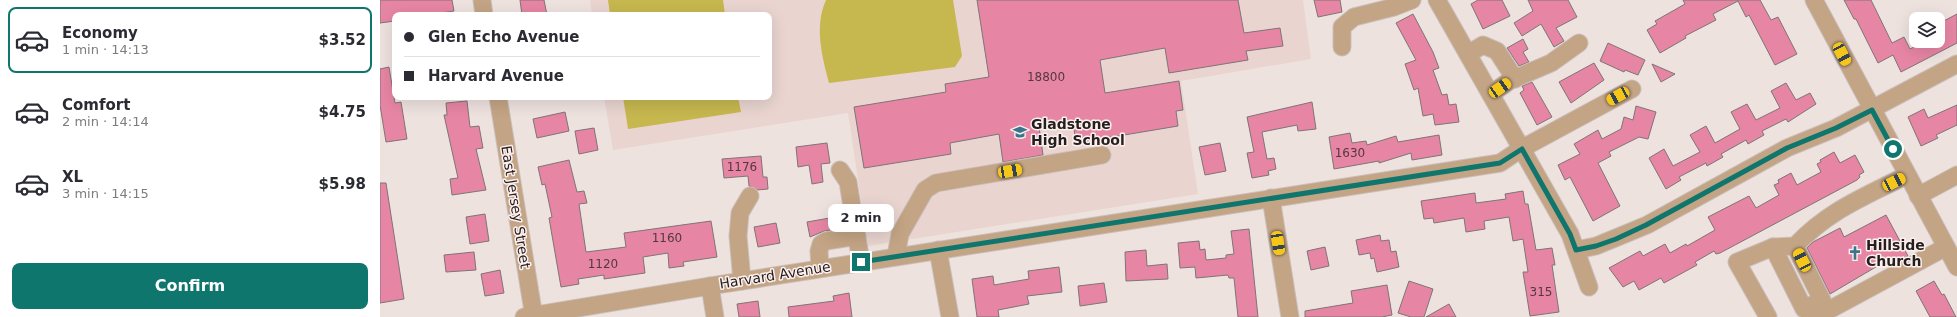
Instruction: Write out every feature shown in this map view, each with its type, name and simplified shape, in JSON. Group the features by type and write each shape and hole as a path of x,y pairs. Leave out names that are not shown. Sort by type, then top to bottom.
{"street":[{"path":"482,0 484,12"},
{"path":"1342,47 1342,27 1350,19 1394,7 1412,0"},
{"path":"1814,0 1957,267"},
{"path":"1440,1 1468,54 1570,234 1589,287"},
{"path":"1491,94 1515,79 1551,63 1579,43"},
{"path":"1468,54 1483,46 1497,51 1515,79"},
{"path":"1576,250 1596,246 1616,239 1646,225 1787,148 1836,128 1957,64"},
{"name":"Harvard Avenue","path":"531,316 896,256 1500,163 1522,149 1632,89"},
{"name":"East Jersey Street","path":"498,100 531,316"},
{"path":"896,256 900,234 925,190 936,184 1102,155"},
{"path":"840,170 848,182 861,262"},
{"path":"1918,196 1957,175"},
{"path":"1768,317 1737,262 1773,247 1795,246 1811,229 1838,210 1908,176"},
{"path":"742,281 738,236 740,213 750,196"},
{"path":"1271,198 1290,317"},
{"path":"820,268 819,251 821,244 826,241 857,236"},
{"path":"1773,247 1804,309 1822,300 1795,246"},
{"path":"1816,317 1946,247"},
{"path":"938,250 950,317"},
{"path":"710,286 715,317"}],"shaded area":[{"name":"Gladstone High School","path":"590,0 1303,0 1311,59 1181,81 1198,194 868,246 848,113 613,150 605,100 772,100 772,12 592,12"},
{"path":"608,0 723,0 725,12 610,12"},
{"path":"826,0 953,0 962,56 955,67 829,83 820,42 820,20"},
{"path":"623,100 739,100 741,112 628,129"}],"building":[{"path":"380,0 452,0 454,11 392,12 392,21 380,23"},
{"path":"520,0 544,0 546,12 522,12"},
{"path":"977,0 1238,0 1244,33 1280,28 1283,46 1246,51 1248,60 1169,73 1165,48 1100,60 1105,93 1179,81 1183,110 1176,111 1178,126 1076,143 1073,122 1039,127 1043,155 1003,162 999,134 950,143 951,154 864,168 854,107 946,92 945,84 989,77"},
{"path":"1314,0 1340,0 1342,12 1318,17"},
{"path":"1478,0 1502,0 1510,16 1483,29 1471,4"},
{"path":"1528,0 1568,0 1577,17 1556,28 1564,41 1554,47 1541,24 1522,36 1514,23 1533,11"},
{"path":"1683,0 1760,0 1771,20 1778,17 1797,54 1775,65 1749,15 1746,17 1738,1 1713,14 1716,20 1685,36 1686,38 1660,53 1647,30 1657,24 1655,21 1685,4"},
{"path":"1844,0 1871,0 1892,43 1904,37 1910,49 1945,48 1945,20 1957,14 1957,43 1901,72 1893,55 1878,63 1856,19 1854,19"},
{"path":"1413,14 1433,52 1439,68 1433,70 1442,95 1447,94 1449,105 1456,104 1459,122 1435,125 1433,114 1423,116 1418,88 1414,90 1405,64 1416,60 1396,23"},
{"path":"1523,39 1528,49 1523,52 1529,62 1519,66 1507,48"},
{"path":"1608,43 1645,60 1638,75 1625,70 1624,72 1600,61"},
{"path":"1594,63 1604,80 1571,103 1559,82"},
{"path":"1652,64 1675,74 1661,82"},
{"path":"389,67 392,85 392,100 394,100 395,103 401,102 407,139 386,142 380,105 380,69"},
{"path":"1532,82 1552,117 1537,125 1520,93 1524,90 1522,86"},
{"path":"1786,83 1796,100 1810,93 1816,104 1788,122 1786,119 1762,131 1764,135 1748,144 1746,140 1721,154 1723,157 1707,166 1706,163 1679,177 1681,180 1666,189 1649,158 1664,149 1673,166 1700,152 1690,135 1706,126 1715,143 1740,129 1731,112 1747,104 1756,120 1780,108 1771,91"},
{"path":"467,101 470,127 479,126 483,148 476,149 486,190 452,195 450,179 458,178 444,115 447,115 446,103"},
{"path":"1312,102 1316,129 1298,131 1297,125 1262,132 1267,159 1274,158 1276,169 1268,171 1269,175 1252,178 1247,153 1254,152 1247,117"},
{"path":"1957,105 1957,125 1936,135 1938,138 1921,146 1908,117 1924,109 1928,118"},
{"path":"1636,106 1656,112 1648,139 1639,137 1609,152 1611,156 1598,163 1620,206 1593,221 1570,177 1565,180 1558,165 1580,154 1574,144 1598,130 1602,139 1621,129 1624,117 1633,120"},
{"path":"565,112 569,131 537,138 533,119"},
{"path":"594,128 598,150 579,154 575,131"},
{"path":"1350,133 1352,143 1366,141 1367,145 1396,136 1398,142 1439,135 1442,155 1412,160 1411,153 1379,163 1379,161 1334,169 1329,137"},
{"path":"827,143 830,163 821,164 823,182 812,184 809,165 798,167 796,147"},
{"path":"1220,143 1226,171 1205,175 1199,147"},
{"path":"1834,152 1840,163 1855,155 1864,172 1859,175 1860,177 1857,180 1720,253 1716,254 1714,251 1695,262 1697,265 1664,283 1661,278 1639,290 1634,281 1623,287 1609,268 1640,251 1643,256 1665,244 1670,253 1686,244 1687,246 1715,230 1708,217 1749,196 1756,208 1779,195 1774,185 1779,183 1778,180 1791,173 1797,185 1821,172 1817,164 1821,162 1820,160"},
{"path":"761,156 763,177 767,177 768,189 757,190 749,186 748,176 724,178 722,159"},
{"path":"569,160 577,192 584,191 587,203 579,204 586,252 626,247 624,233 711,221 717,257 683,262 684,266 669,268 668,253 643,257 645,273 604,279 604,275 578,279 579,284 561,287 549,218 552,217 545,184 542,185 538,167"},
{"path":"380,183 386,183 404,299 380,303"},
{"path":"1523,191 1525,204 1528,204 1536,250 1552,248 1555,265 1552,265 1559,312 1530,316 1523,272 1528,272 1523,239 1513,241 1509,217 1484,221 1485,229 1466,232 1464,218 1434,223 1433,218 1424,219 1421,201 1475,193 1476,203 1506,199 1505,194"},
{"path":"485,214 489,241 470,244 466,217"},
{"name":"Hillside Church","path":"1886,215 1908,256 1889,267 1886,261 1830,294 1807,248 1813,242 1840,228 1844,237"},
{"path":"841,216 842,219 844,219 845,228 824,231 810,237 807,222"},
{"path":"776,223 780,243 758,247 754,227"},
{"path":"1249,229 1258,317 1238,317 1234,278 1229,278 1228,275 1196,278 1195,267 1180,268 1178,243 1199,241 1200,250 1205,249 1206,260 1226,258 1226,255 1234,254 1231,231"},
{"path":"1380,235 1381,241 1389,240 1391,252 1396,251 1399,267 1377,272 1374,258 1371,259 1370,253 1359,255 1356,240"},
{"path":"1325,247 1329,266 1311,270 1307,251"},
{"path":"1146,250 1147,266 1167,264 1168,279 1126,281 1125,252"},
{"path":"474,252 476,270 446,272 444,255"},
{"path":"1059,267 1062,292 1027,296 1029,304 998,310 999,317 977,317 972,279 993,276 994,285 1029,279 1028,271"},
{"path":"500,270 504,293 485,296 481,274"},
{"path":"1409,281 1433,289 1424,317 1411,317 1398,313"},
{"path":"1934,281 1942,295 1944,294 1956,317 1930,317 1916,291"},
{"path":"1104,283 1107,302 1080,306 1078,286"},
{"path":"1387,285 1392,315 1382,317 1305,317 1305,311 1353,303 1351,291"},
{"path":"849,293 852,317 789,317 788,307 834,301 833,296"},
{"path":"758,301 760,317 739,317 737,304"},
{"path":"1449,304 1456,317 1426,317"}],"place":[{"name":"Gladstone High School","path":"1020,132"},
{"name":"Hillside Church","path":"1855,253"}],"route":[{"path":"861,262 1500,163 1522,149 1570,234 1576,250 1596,246 1616,239 1646,225 1787,148 1836,128 1872,110 1893,149"}]}
